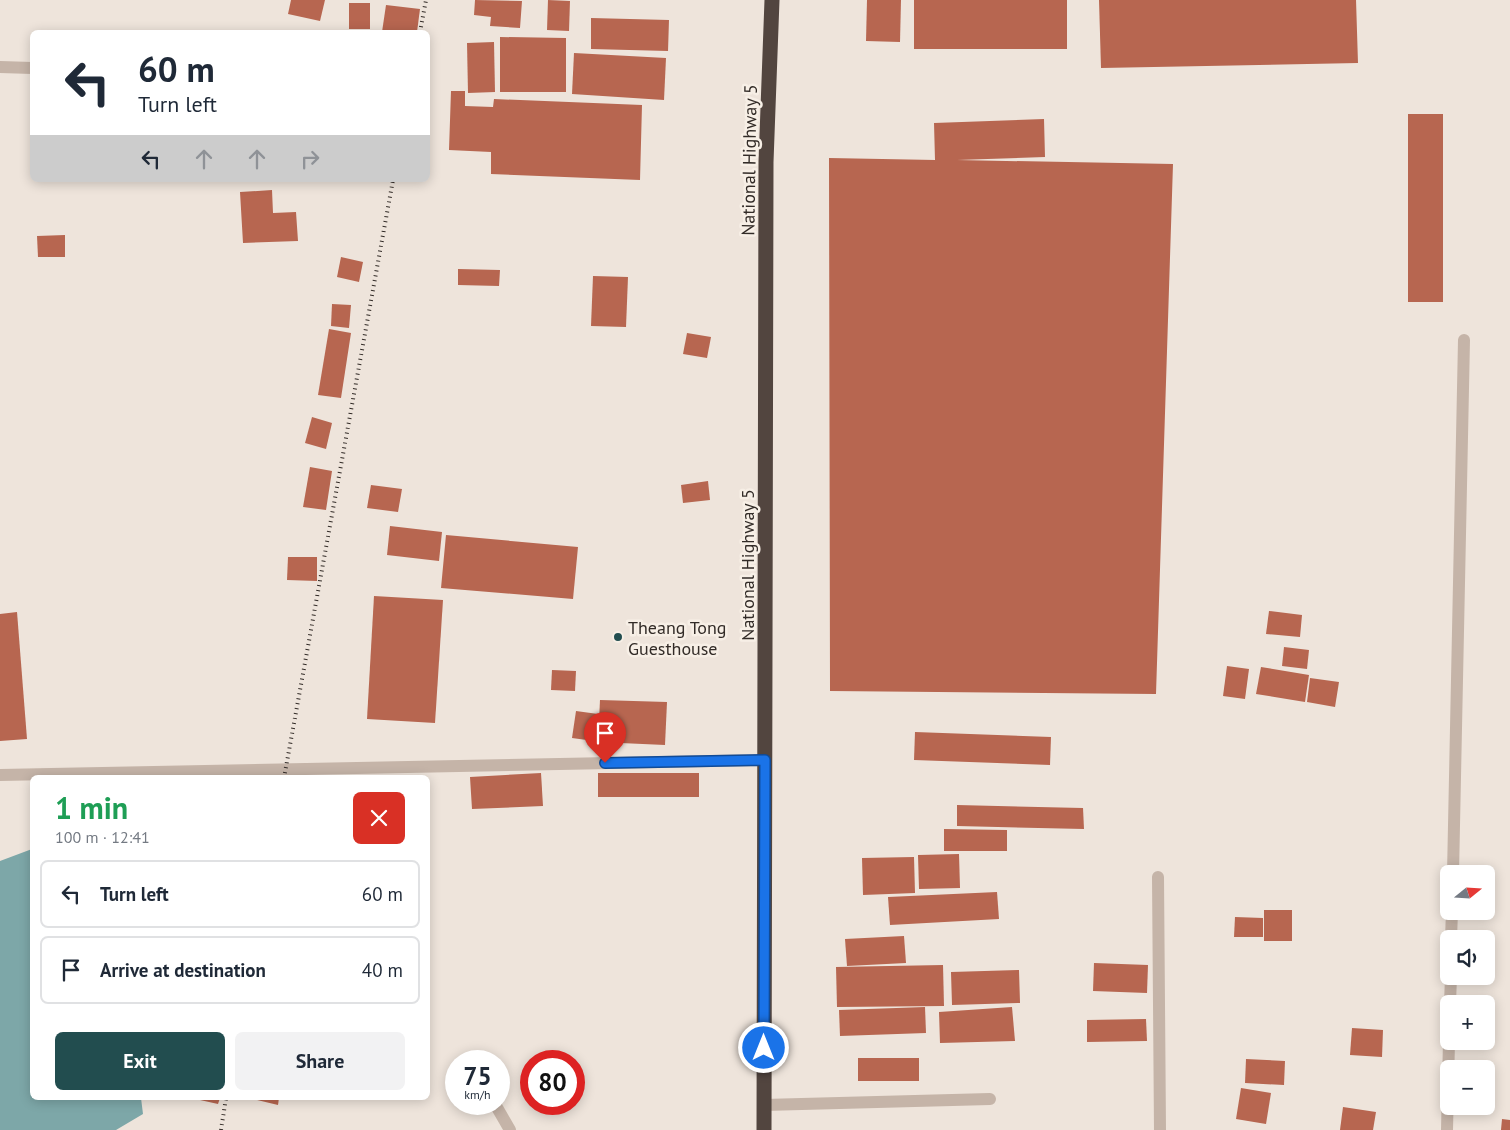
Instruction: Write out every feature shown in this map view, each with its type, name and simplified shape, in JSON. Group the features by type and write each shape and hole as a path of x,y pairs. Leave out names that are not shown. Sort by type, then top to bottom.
{"highway":[{"name":"National Highway 5","path":"764,1130 766,162 772,0"}],"street":[{"path":"0,67 30,68"},
{"path":"1453,865 1464,340"},
{"path":"0,775 765,760"},
{"path":"1158,877 1160,1130"},
{"path":"1447,1130 1449,1050"},
{"path":"764,1105 990,1099"},
{"path":"501,1115 510,1130"}],"water":[{"path":"30,850 30,1100 141,1100 143,1114 116,1130 0,1130 0,861"}],"building":[{"path":"291,0 325,0 320,21 288,14"},
{"path":"475,0 522,1 520,28 490,26 491,17 474,15"},
{"path":"548,0 570,1 569,31 547,30"},
{"path":"867,0 901,0 900,42 866,41"},
{"path":"914,0 1067,0 1067,49 914,49"},
{"path":"1099,0 1356,0 1358,63 1101,68"},
{"path":"349,3 370,3 370,29 349,29"},
{"path":"386,5 420,9 417,30 382,30"},
{"path":"591,18 669,20 668,51 591,49"},
{"path":"500,37 566,38 566,92 500,92"},
{"path":"494,42 495,92 468,93 467,43"},
{"path":"574,53 666,58 664,100 572,94"},
{"path":"451,91 465,91 465,106 493,107 494,99 642,105 640,180 491,174 491,152 449,150"},
{"path":"1408,114 1443,114 1443,302 1408,302"},
{"path":"1044,119 1045,157 957,160 1173,164 1156,694 830,691 829,158 935,160 934,123"},
{"path":"272,190 273,213 296,212 298,241 243,243 240,192"},
{"path":"65,235 65,257 38,257 37,236"},
{"path":"341,257 363,262 359,282 337,277"},
{"path":"458,269 500,270 499,286 458,285"},
{"path":"593,276 628,277 626,327 591,326"},
{"path":"332,304 351,305 349,328 331,326"},
{"path":"329,329 351,333 341,398 318,395"},
{"path":"687,333 711,337 707,358 683,354"},
{"path":"312,417 332,423 326,449 305,443"},
{"path":"310,467 332,471 326,510 303,507"},
{"path":"708,481 710,500 683,503 681,485"},
{"path":"371,485 402,489 398,512 367,508"},
{"path":"390,526 442,532 439,561 387,555"},
{"path":"446,535 578,547 573,599 441,588"},
{"path":"288,557 317,557 317,581 287,580"},
{"path":"374,596 443,600 435,723 367,719"},
{"path":"1269,611 1302,615 1300,637 1266,634"},
{"path":"17,612 27,739 0,741 0,614"},
{"path":"1284,647 1309,650 1307,669 1282,666"},
{"path":"1227,666 1249,669 1245,699 1223,696"},
{"path":"1261,667 1309,675 1305,702 1256,694"},
{"path":"552,670 576,671 575,691 551,690"},
{"path":"1310,678 1339,682 1335,707 1307,702"},
{"path":"600,700 667,702 665,745 598,742"},
{"path":"576,711 598,714 594,741 572,738"},
{"path":"915,732 1051,737 1050,765 914,760"},
{"path":"541,773 543,806 472,809 470,777"},
{"path":"598,773 699,773 699,797 598,797"},
{"path":"957,805 1083,808 1084,829 957,826"},
{"path":"944,829 1007,830 1007,851 944,851"},
{"path":"959,854 960,888 919,889 918,855"},
{"path":"914,857 915,893 863,895 862,858"},
{"path":"997,892 999,919 890,925 888,897"},
{"path":"1264,910 1292,910 1292,941 1264,941"},
{"path":"1235,917 1263,918 1263,937 1234,937"},
{"path":"904,936 906,963 847,966 845,939"},
{"path":"1094,963 1148,965 1147,993 1093,991"},
{"path":"943,965 944,1006 837,1007 836,967"},
{"path":"1019,970 1020,1003 952,1005 951,972"},
{"path":"925,1007 926,1033 840,1036 839,1010"},
{"path":"1012,1007 1015,1041 940,1043 939,1012"},
{"path":"1146,1019 1147,1041 1087,1042 1087,1020"},
{"path":"1352,1028 1383,1030 1382,1057 1350,1055"},
{"path":"858,1058 919,1058 919,1081 858,1081"},
{"path":"1246,1059 1285,1061 1284,1085 1245,1083"},
{"path":"1241,1088 1271,1093 1266,1124 1236,1119"},
{"path":"200,1100 219,1100 218,1104"},
{"path":"257,1100 279,1100 278,1105"},
{"path":"1343,1107 1376,1112 1373,1130 1340,1130"},
{"path":"1502,1119 1510,1120 1510,1130 1501,1130"}],"railway":[{"path":"420,30 426,0"},
{"path":"285,775 393,182"},
{"path":"221,1130 226,1100"}],"place":[{"name":"Theang Tong Guesthouse","path":"618,637"}],"route":[{"path":"605,763 765,760 764,1048"}]}
